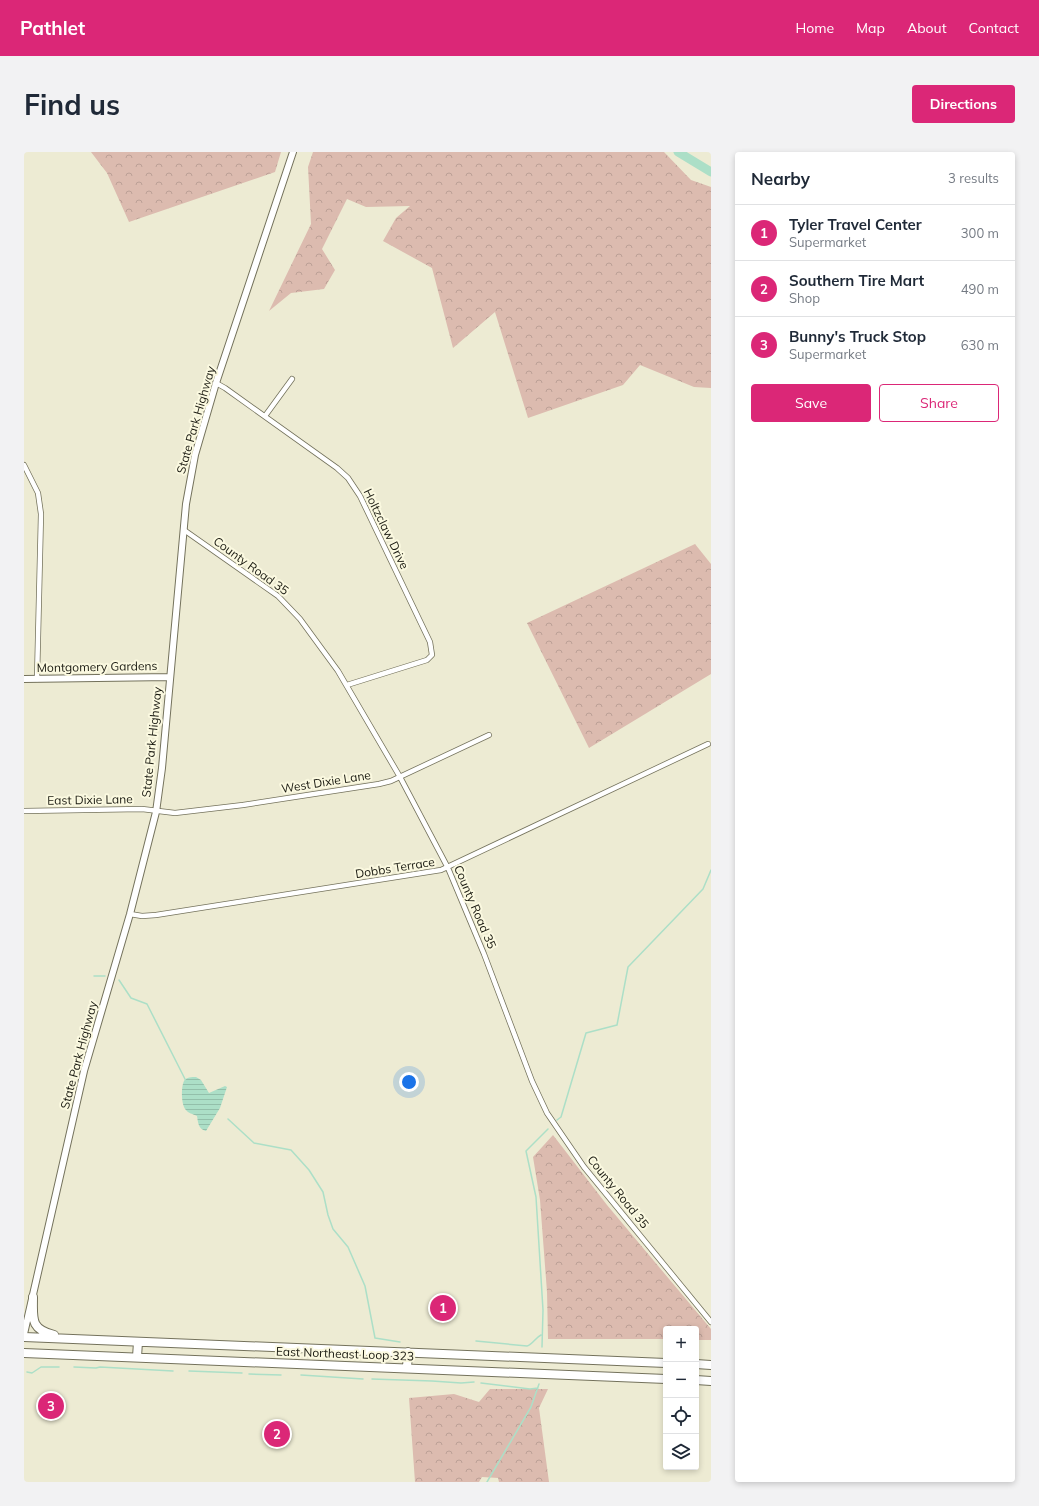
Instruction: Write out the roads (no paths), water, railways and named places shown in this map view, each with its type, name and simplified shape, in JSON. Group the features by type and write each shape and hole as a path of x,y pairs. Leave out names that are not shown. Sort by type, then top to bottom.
{"highway":[{"path":"33,1297 34,1318 37,1328 46,1333 73,1339"},
{"name":"East Northeast Loop 323","path":"24,1336 138,1342 663,1363"},
{"path":"137,1357 138,1342"},
{"path":"289,1348 289,1364"},
{"path":"407,1368 408,1352"},
{"name":"East Northeast Loop 323","path":"24,1353 663,1379"},
{"path":"699,1364 711,1365"},
{"path":"699,1380 711,1381"}],"main road":[{"name":"State Park Highway","path":"24,1336 84,1071 130,914 156,812 162,768 186,504 195,455 216,383 293,152"},
{"name":"Montgomery Gardens","path":"24,679 170,677"}],"street":[{"path":"265,416 292,379"},
{"name":"Holtzclaw Drive","path":"216,383 337,468 352,484 360,496 430,642 432,655 427,660 347,685"},
{"path":"24,464 38,492 41,514 37,679"},
{"name":"County Road 35","path":"184,530 278,596 300,619 347,685 400,777 448,868 484,954 532,1081 547,1113 584,1167 711,1322"},
{"name":"West Dixie Lane","path":"156,812 183,812 242,805 379,784 400,777 489,735"},
{"name":"Dobbs Terrace","path":"130,914 142,916 156,915 448,868 708,744"},
{"name":"East Dixie Lane","path":"24,811 142,809 156,812"}],"waterway":[{"path":"678,152 711,172"},
{"path":"557,1120 561,1117 586,1033 617,1025 628,967 703,889 711,870"},
{"path":"94,976 105,976"},
{"path":"119,980 131,998 147,1004 186,1081"},
{"path":"228,1119 254,1143 291,1150 309,1170 323,1192 333,1229 348,1247 365,1286 375,1338 400,1342"},
{"path":"542,1347 543,1310 536,1197 526,1151 548,1129"},
{"path":"476,1341 527,1346 541,1335"},
{"path":"27,1372 32,1373 41,1367 59,1367"},
{"path":"74,1367 173,1371"},
{"path":"189,1371 242,1373"},
{"path":"249,1374 281,1375"},
{"path":"301,1375 363,1379"},
{"path":"372,1379 461,1383 474,1382"},
{"path":"481,1383 530,1389 538,1388"},
{"path":"487,1482 531,1407 539,1384"}],"place":[{"name":"Tyler Travel Center","path":"443,1308"},
{"name":"Bunny's Truck Stop","path":"51,1406"},
{"name":"Southern Tire Mart","path":"277,1434"}]}
